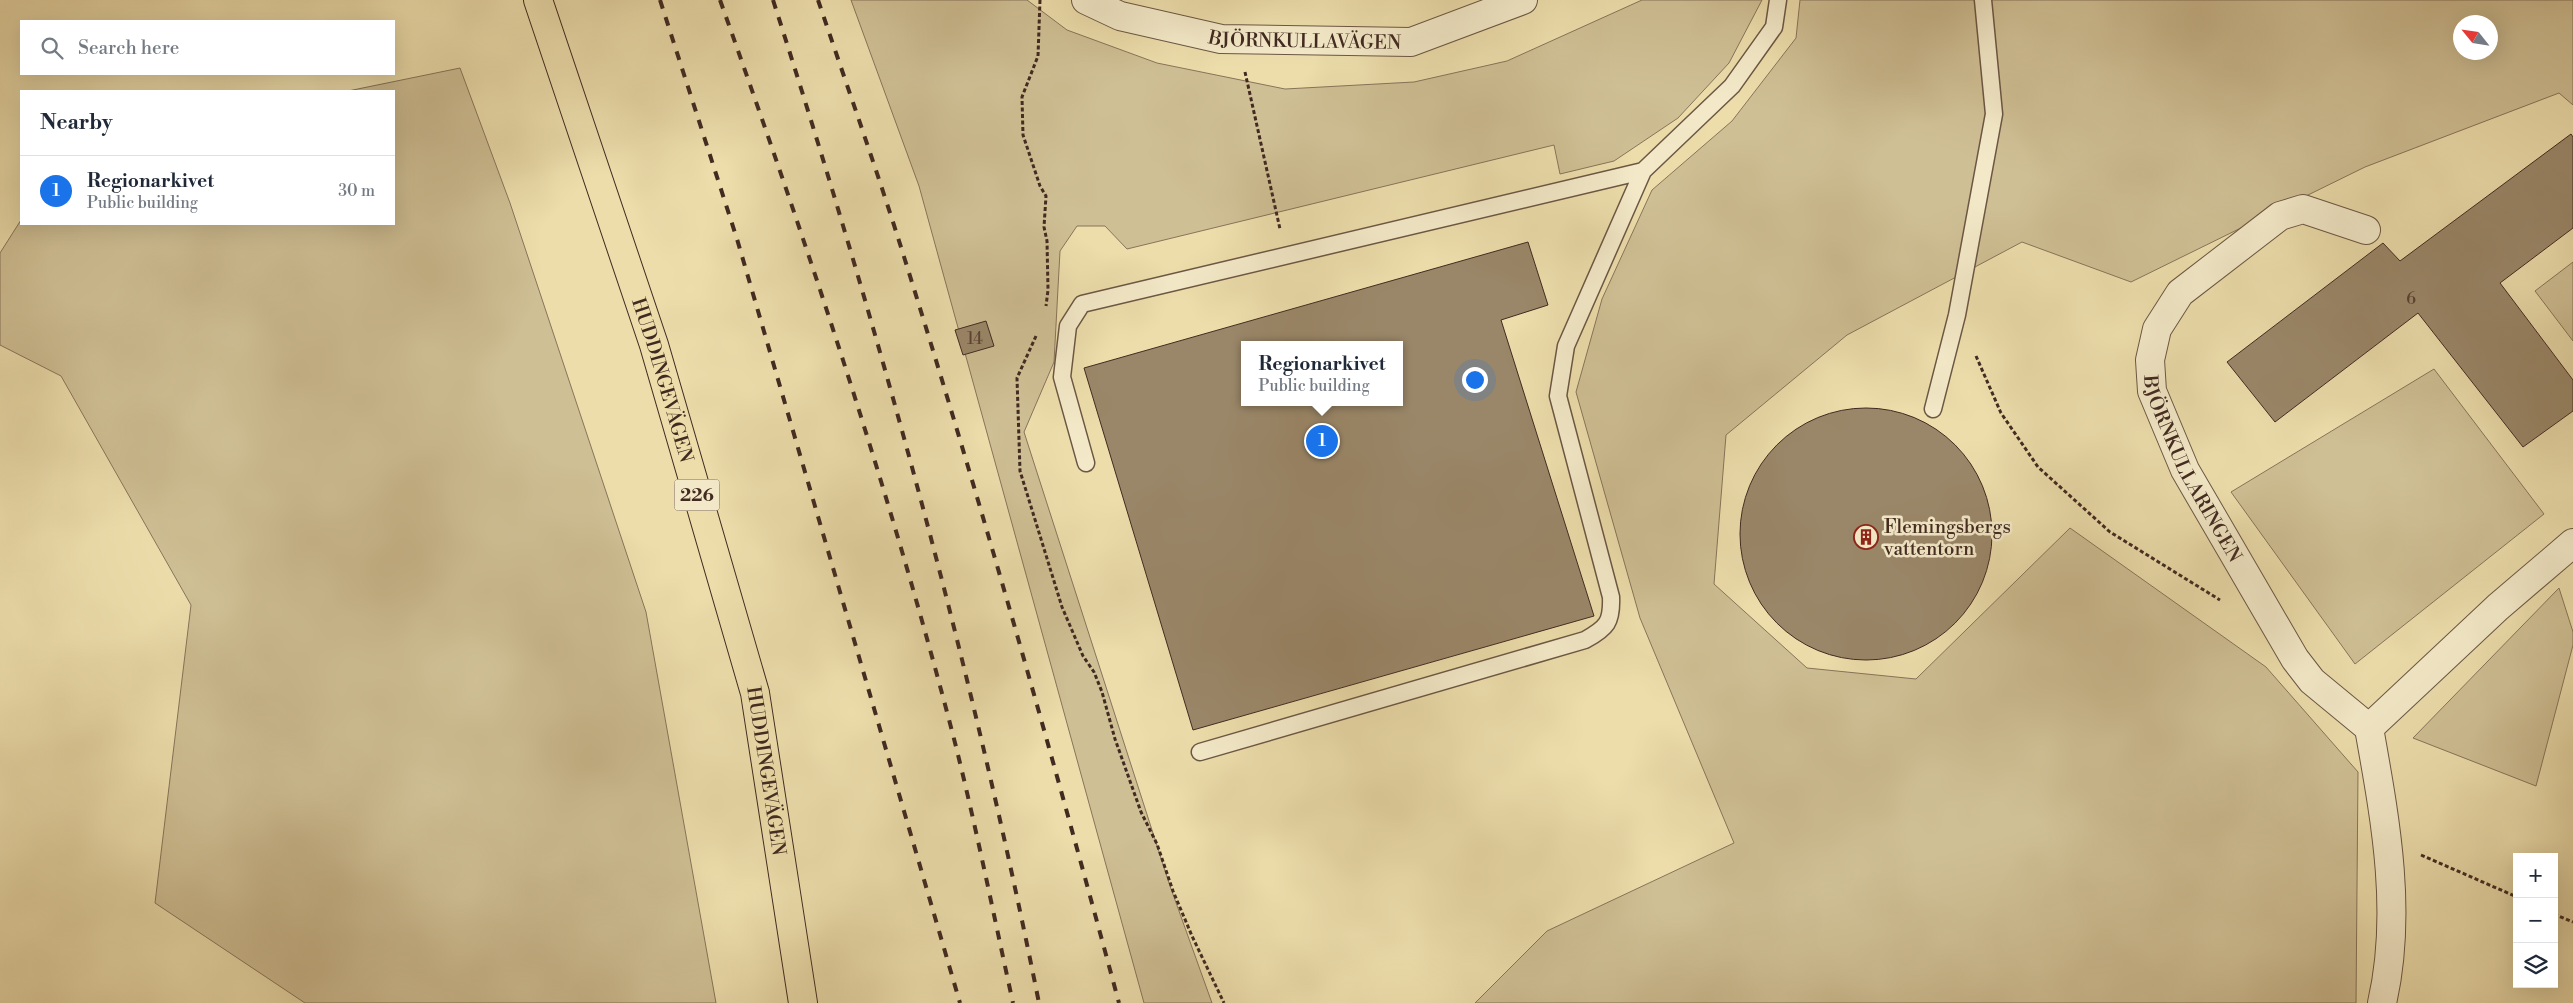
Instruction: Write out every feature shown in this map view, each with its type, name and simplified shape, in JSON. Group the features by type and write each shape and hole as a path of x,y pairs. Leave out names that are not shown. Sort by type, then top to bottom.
{"main road":[{"name":"HUDDINGEVÄGEN","path":"538,0 654,345 755,693 803,1003"}],"street":[{"name":"BJÖRNKULLAVÄGEN","path":"1086,0 1120,16 1221,39 1411,42 1522,0"},
{"name":"BJÖRNKULLARINGEN","path":"2366,230 2304,209 2280,216 2180,293 2157,329 2150,360 2152,390 2186,470 2295,659 2312,681 2369,728"},
{"path":"2382,1003 2391,949 2388,840 2369,728 2498,606 2573,544"}],"lane":[{"path":"1200,752 1585,640 1602,631 1611,615 1611,597 1558,396 1566,346 1643,171 1732,86 1774,27 1778,0"},
{"path":"1933,409 1958,315 1994,114 1983,0"},
{"path":"1086,463 1062,377 1068,326 1082,304 1643,171"}],"path":[{"path":"1040,0 1038,56 1022,97 1023,135 1040,186 1046,196 1044,227 1047,241 1048,290 1046,308"},
{"path":"1244,70 1276,213"},
{"path":"1958,315 2002,413 2038,467 2110,532 2224,602"},
{"path":"1037,333 1018,378 1020,471 1059,600 1083,656 1094,672 1141,812 1164,862 1173,891 1216,991 1224,1003"},
{"path":"2388,840 2513,895"},
{"path":"2558,916 2573,922"}],"shaded area":[{"path":"851,0 1027,0 1067,30 1157,63 1285,89 1414,82 1507,61 1642,0 1762,0 1729,63 1678,118 1614,161 1560,174 1554,145 1127,249 1105,226 1077,226 1060,251 1054,362 1024,432 1170,886 1212,1003 1144,1003 919,186"},
{"path":"1800,0 2573,0 2573,105 2559,93 2365,167 2131,282 2022,242 1847,335 1726,435 1714,584 1807,668 1916,679 2070,528 2266,667 2358,772 2356,1003 1475,1003 1547,931 1734,843 1640,618 1576,392 1602,299 1652,190 1732,121 1796,38"},
{"path":"460,68 510,203 646,612 716,1003 305,1003 155,903 191,605 61,376 0,345 0,253 20,222 20,225 395,225 395,90 353,90"},
{"path":"2573,262 2573,341 2535,291"},
{"path":"2434,369 2544,514 2355,664 2231,492"},
{"path":"2559,588 2573,632 2573,645 2536,786 2413,738"}],"building":[{"path":"2571,134 2573,137 2573,228 2500,283 2573,380 2573,411 2523,447 2418,313 2275,422 2227,362 2383,243 2400,261"},
{"path":"1528,242 1548,305 1501,320 1594,616 1193,730 1084,368"},
{"path":"986,321 994,346 963,355 955,330"},
{"name":"Flemingsbergs vattentorn","path":"1854,408 1878,408 1914,417 1946,436 1964,454 1983,486 1987,497 1992,522 1990,559 1983,582 1964,614 1946,632 1914,651 1903,655 1878,660 1854,660 1818,651 1786,632 1768,614 1749,582 1745,571 1740,546 1740,522 1749,486 1768,454 1786,436 1818,417 1829,413"}],"railway":[{"path":"660,0 737,239 960,1003"},
{"path":"720,0 844,363 927,638 952,731 1013,1003"},
{"path":"773,0 850,248 920,498 984,749 1039,1003"},
{"path":"818,0 895,227 934,352 1042,723 1119,1003"}],"place":[{"name":"Regionarkivet","path":"1322,441"},
{"name":"Flemingsbergs vattentorn","path":"1866,537"}]}
